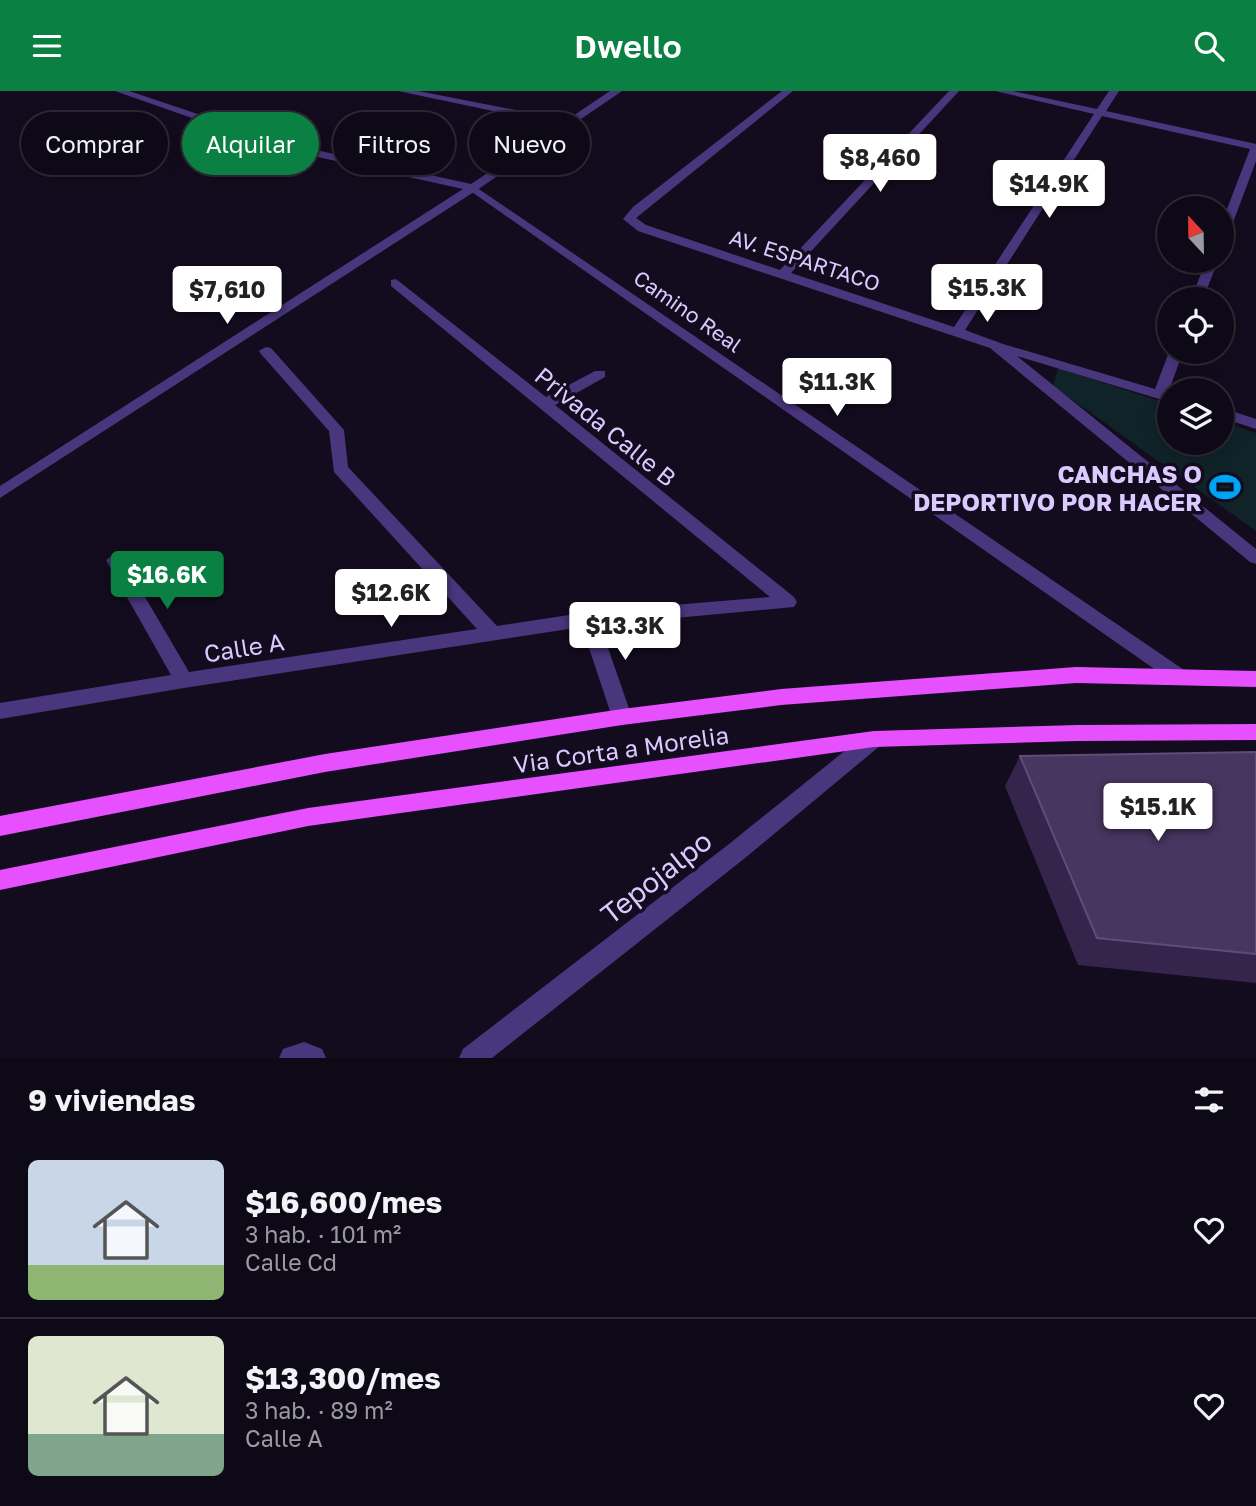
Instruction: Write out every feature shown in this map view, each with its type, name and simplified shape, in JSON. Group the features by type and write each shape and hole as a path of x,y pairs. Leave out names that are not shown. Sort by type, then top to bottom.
{"main road":[{"name":"Via Corta a Morelia","path":"0,825 325,762 622,717 782,697 1062,676 1256,679"},
{"name":"Via Corta a Morelia","path":"0,880 308,817 874,739 1256,731"}],"street":[{"name":"Camino Real","path":"120,91 281,146 473,188 1180,677"},
{"path":"403,91 507,112"},
{"path":"585,112 617,91"},
{"name":"AV. ESPARTACO","path":"788,91 637,209 629,219 642,228 782,275 995,345 1157,394"},
{"path":"782,275 954,91"},
{"path":"1000,91 1256,147 1234,205"},
{"path":"957,332 1114,91"},
{"path":"0,493 492,175"},
{"name":"Privada Calle B","path":"396,283 788,603"},
{"name":"AV. ESPARTACO","path":"995,345 1256,558"},
{"path":"266,351 335,430 340,468 493,634"},
{"path":"543,405 600,374"},
{"path":"1234,418 1256,424"},
{"path":"116,560 184,680"},
{"name":"Calle A","path":"0,711 184,680 589,619 788,603"},
{"path":"589,619 622,717"},
{"name":"Tepojalpo","path":"472,1058 737,851 874,739"},
{"path":"292,1058 304,1055 313,1058"}],"green space":[{"name":"CANCHAS O DEPORTIVO POR HACER","path":"1058,368 1157,400 1157,455 1234,455 1234,425 1256,433 1256,531 1053,386"}],"building":[{"path":"1256,752 1256,954 1097,938 1020,756"}],"place":[{"name":"CANCHAS O DEPORTIVO POR HACER","path":"1225,487"}]}
